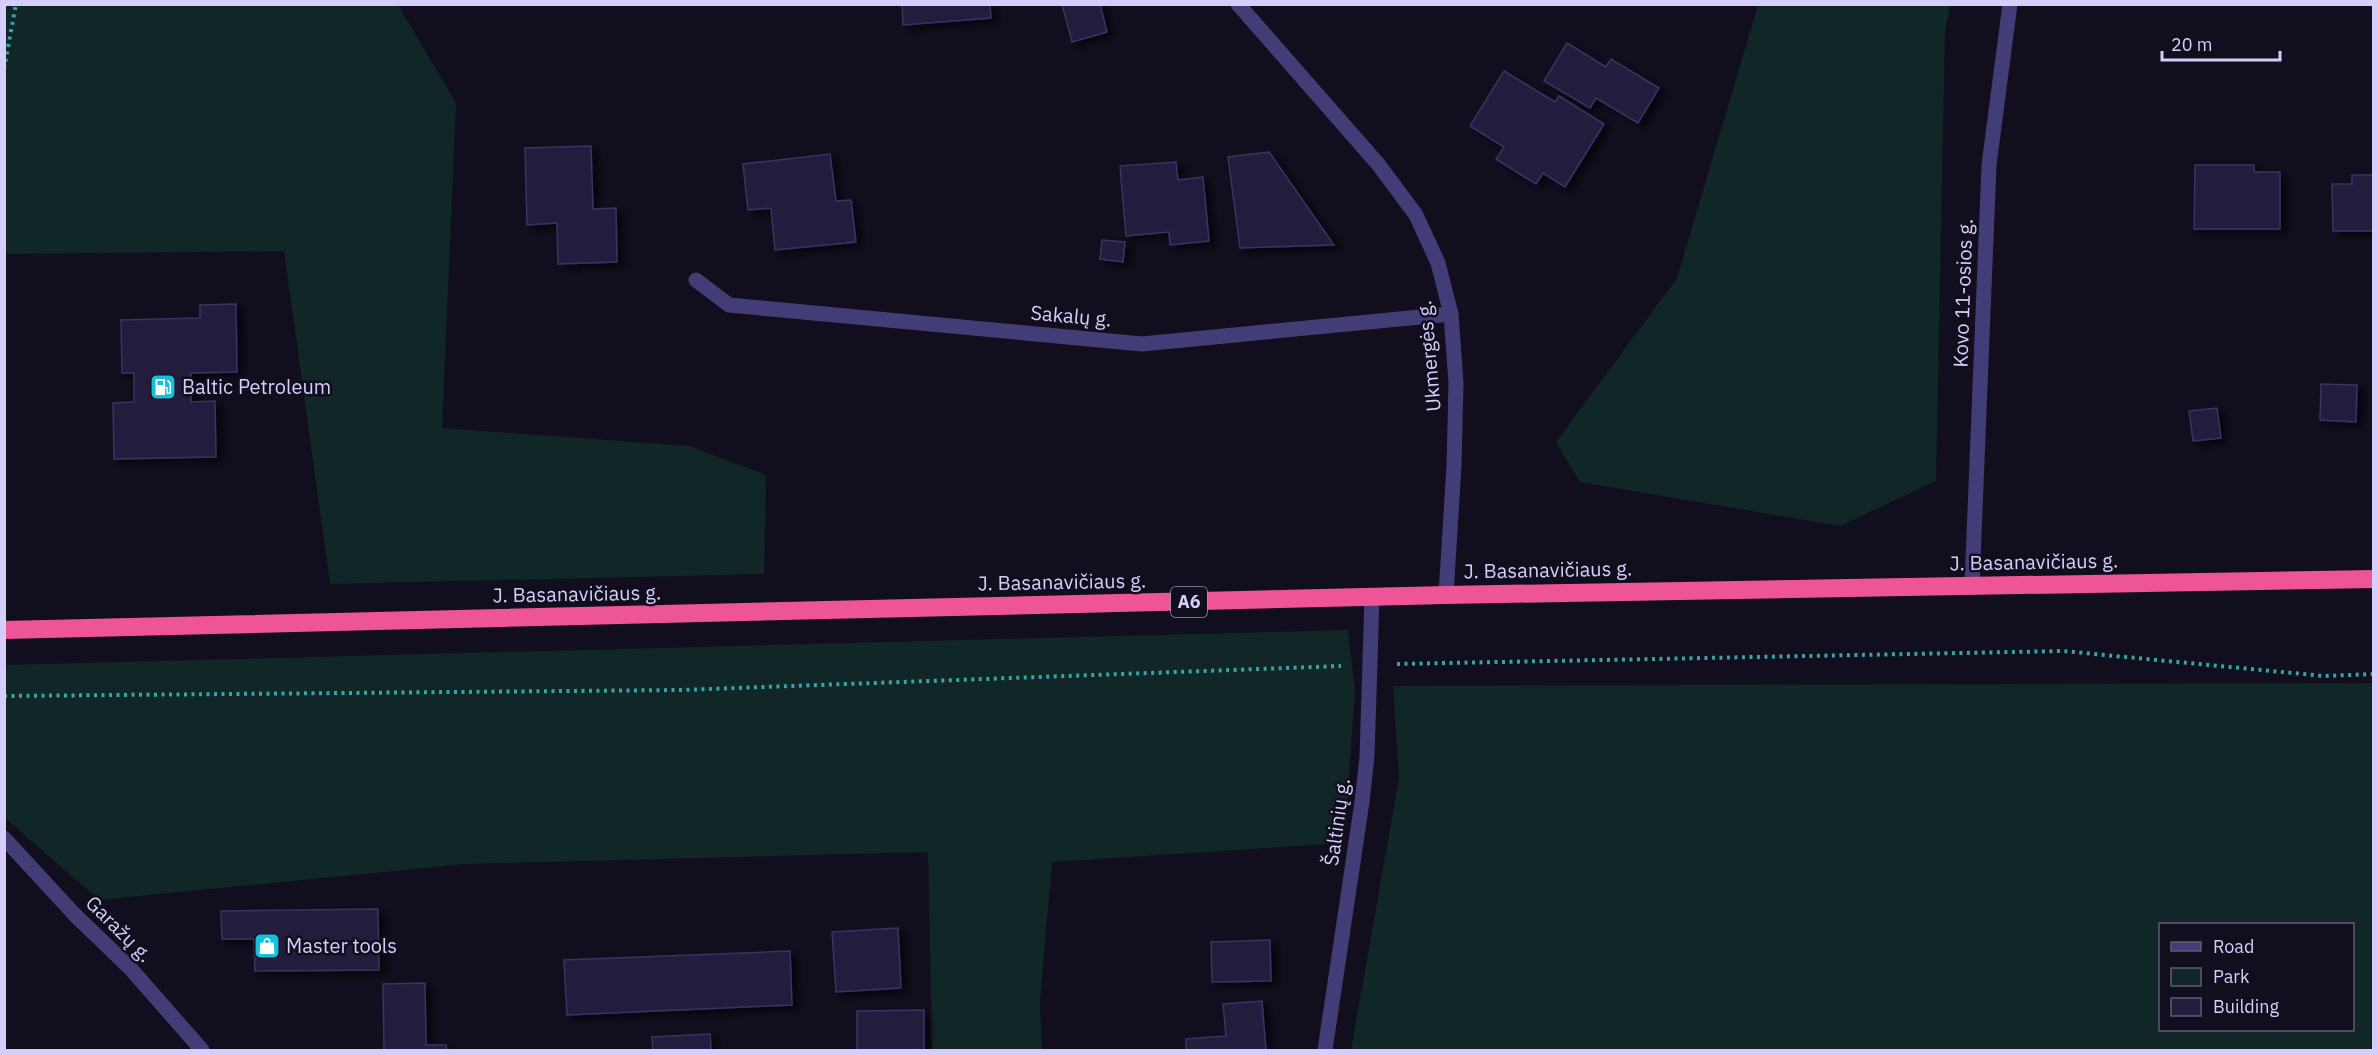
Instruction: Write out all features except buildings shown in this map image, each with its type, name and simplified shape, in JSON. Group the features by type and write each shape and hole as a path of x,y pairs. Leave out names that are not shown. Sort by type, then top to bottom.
{"highway":[{"name":"J. Basanavičiaus g.","path":"4,630 1446,595 2373,579"}],"street":[{"name":"Ukmergės g.","path":"1238,4 1378,164 1416,215 1438,263 1451,314 1456,383 1454,466 1446,595"},
{"name":"Kovo 11-osios g.","path":"1972,585 1989,165 2010,4"},
{"name":"Sakalų g.","path":"696,280 729,305 1142,344 1451,314"},
{"name":"Šaltinių g.","path":"1324,1050 1367,757 1372,597"},
{"name":"Garažų g.","path":"4,838 75,915 130,968 202,1050"}],"path":[{"path":"4,69 16,4"},
{"path":"4,696 681,690 1371,665 2063,651 2324,675 2373,675"}],"green space":[{"path":"4,5 398,5 456,103 442,428 689,446 766,475 764,574 330,584 284,251 5,254"},
{"path":"1758,5 1950,5 1945,31 1936,481 1840,526 1580,482 1556,442 1677,278"},
{"path":"1348,630 1355,690 1344,843 1052,862 1040,1002 1042,1050 932,1050 928,852 466,864 99,900 5,818 5,665"},
{"path":"2373,683 2373,1050 1351,1050 1399,778 1393,686"}],"place":[{"name":"Baltic Petroleum","path":"163,387"},
{"name":"Master tools","path":"267,946"}]}
